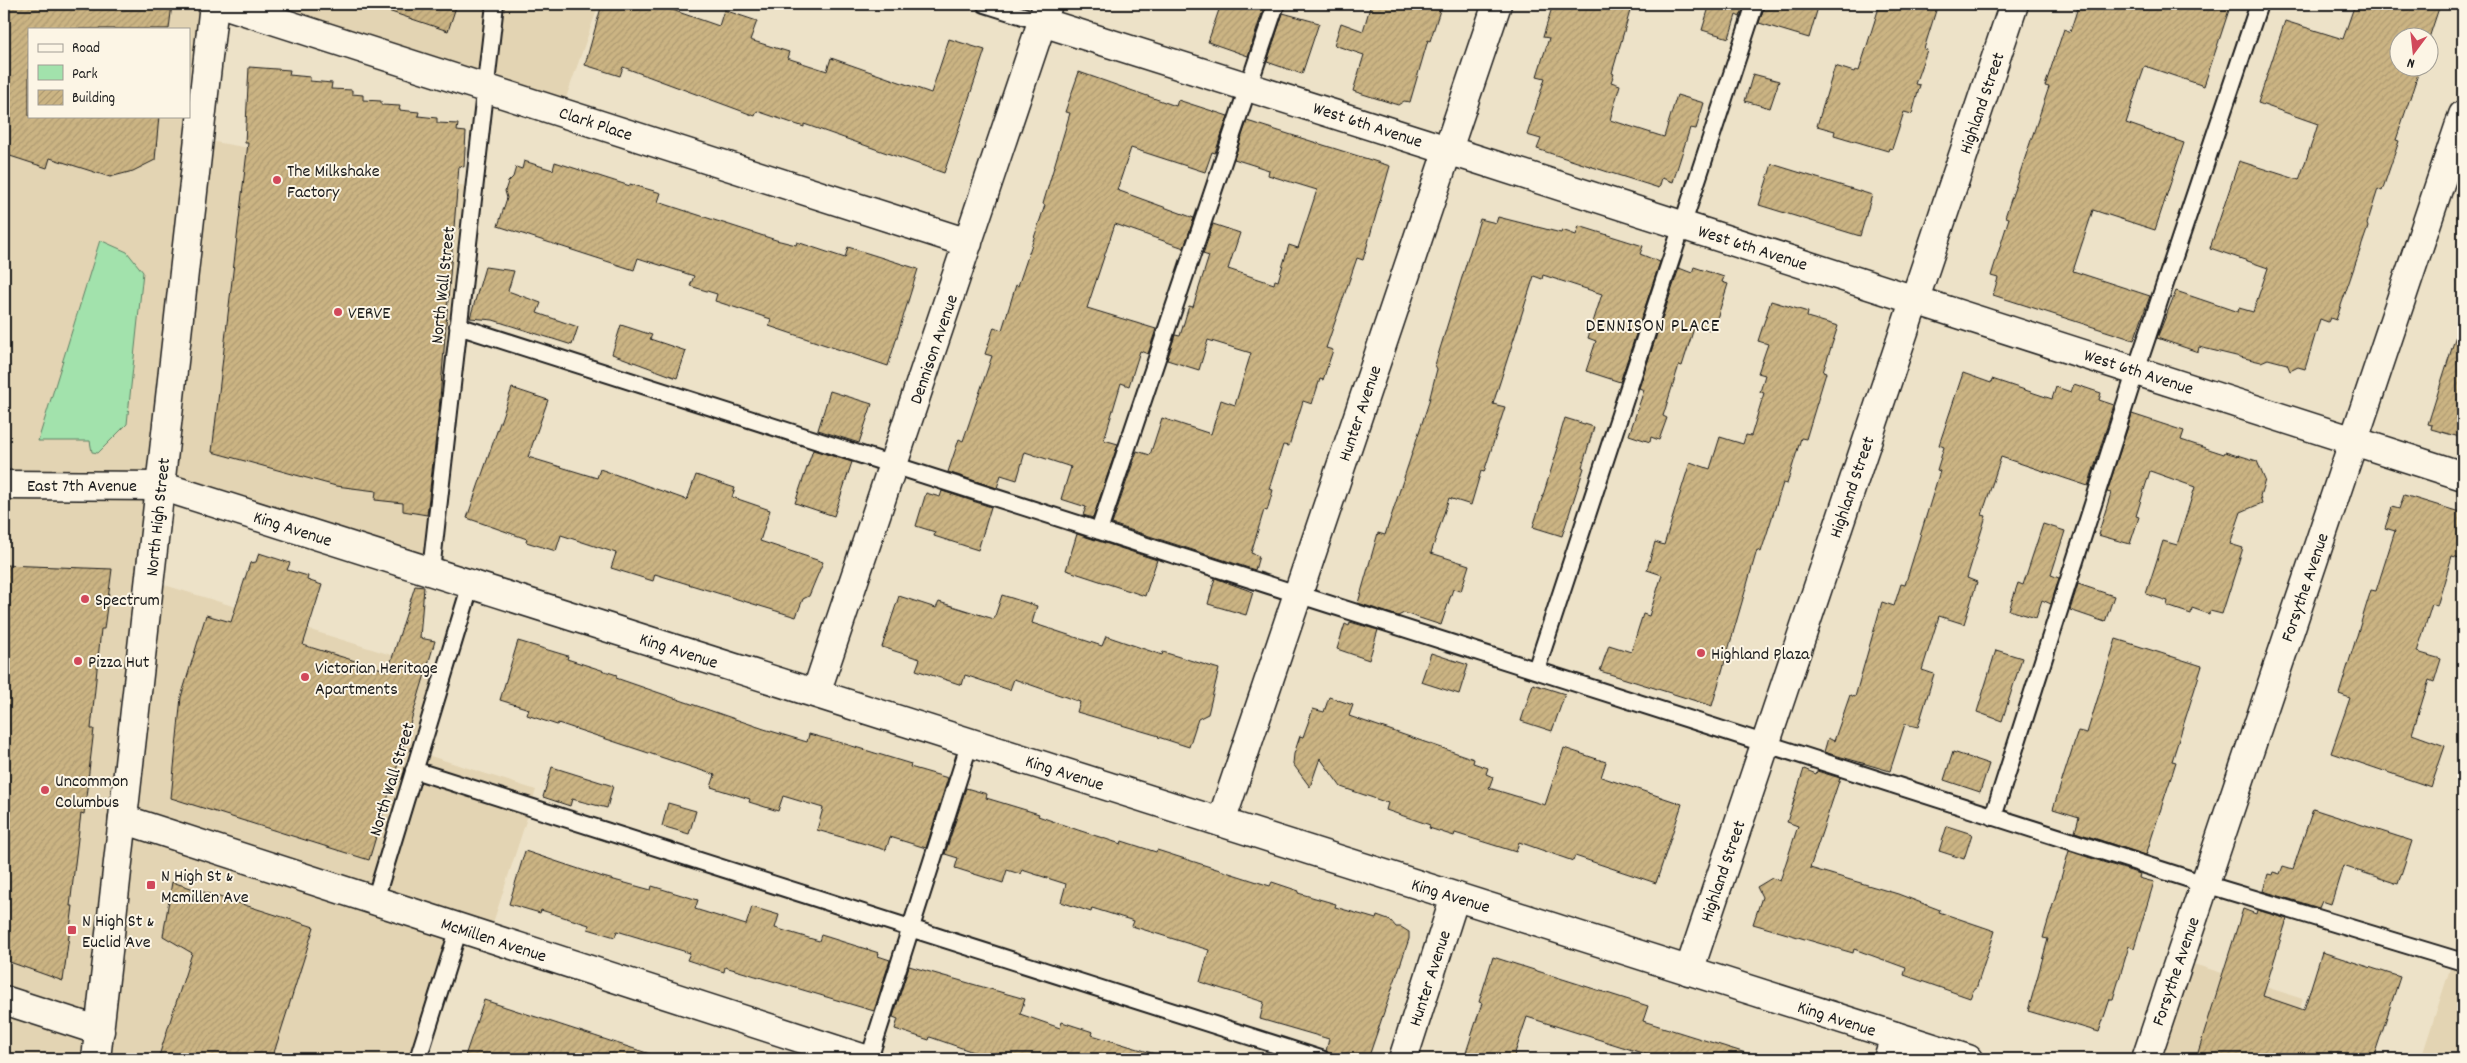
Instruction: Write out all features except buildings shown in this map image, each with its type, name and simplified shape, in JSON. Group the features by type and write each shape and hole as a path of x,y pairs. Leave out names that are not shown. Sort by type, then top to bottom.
{"street":[{"name":"North High Street","path":"96,1059 214,4"},
{"name":"Clark Place","path":"223,4 968,243"},
{"name":"Hunter Avenue","path":"1221,822 1497,4"},
{"name":"Highland Street","path":"1688,970 2014,4"},
{"name":"West 6th Avenue","path":"1045,13 1249,86 2463,476"},
{"name":"Dennison Avenue","path":"816,693 1045,13"},
{"name":"Forsythe Avenue","path":"2146,1059 2463,114"},
{"name":"East 7th Avenue","path":"4,485 161,486"},
{"name":"King Avenue","path":"161,486 1688,970 1892,1048 1968,1059"},
{"name":"McMillen Avenue","path":"123,819 867,1059"},
{"name":"Hunter Avenue","path":"1403,1059 1456,896"},
{"path":"4,1000 100,1031"}],"lane":[{"name":"North Wall Street","path":"431,571 495,4"},
{"path":"985,4 1045,13"},
{"path":"1099,531 1276,4"},
{"path":"1536,670 1755,4"},
{"path":"1994,816 2136,370 2259,4"},
{"path":"458,326 2205,884 2463,962"},
{"name":"North Wall Street","path":"375,900 471,584"},
{"path":"867,1059 970,742"},
{"path":"414,770 1321,1059"},
{"path":"418,1059 459,928"}],"shaded area":[{"path":"4,4 217,4 158,583 443,671 418,752 536,790 493,923 455,911 412,1059 4,1059"},
{"path":"231,4 599,4 561,112"},
{"name":"VERVE","path":"209,141 466,186 429,558 172,477"},
{"path":"2459,941 2463,942 2463,1059 2421,1059"},
{"path":"2181,960 2303,999 2284,1059 2149,1059"}],"green space":[{"path":"100,240 127,252 143,272 127,424 98,453 92,452 90,441 38,441"}],"place":[{"name":"The Milkshake Factory","path":"277,180"},
{"name":"VERVE","path":"338,312"},
{"name":"Spectrum","path":"85,599"},
{"name":"Highland Plaza","path":"1701,653"},
{"name":"Pizza Hut","path":"78,661"},
{"name":"Victorian Heritage Apartments","path":"305,677"},
{"name":"Uncommon Columbus","path":"45,790"},
{"name":"N High St & Mcmillen Ave","path":"151,885"},
{"name":"N High St & Euclid Ave","path":"72,930"}],"district":[{"name":"DENNISON PLACE","path":"1653,324"}]}
